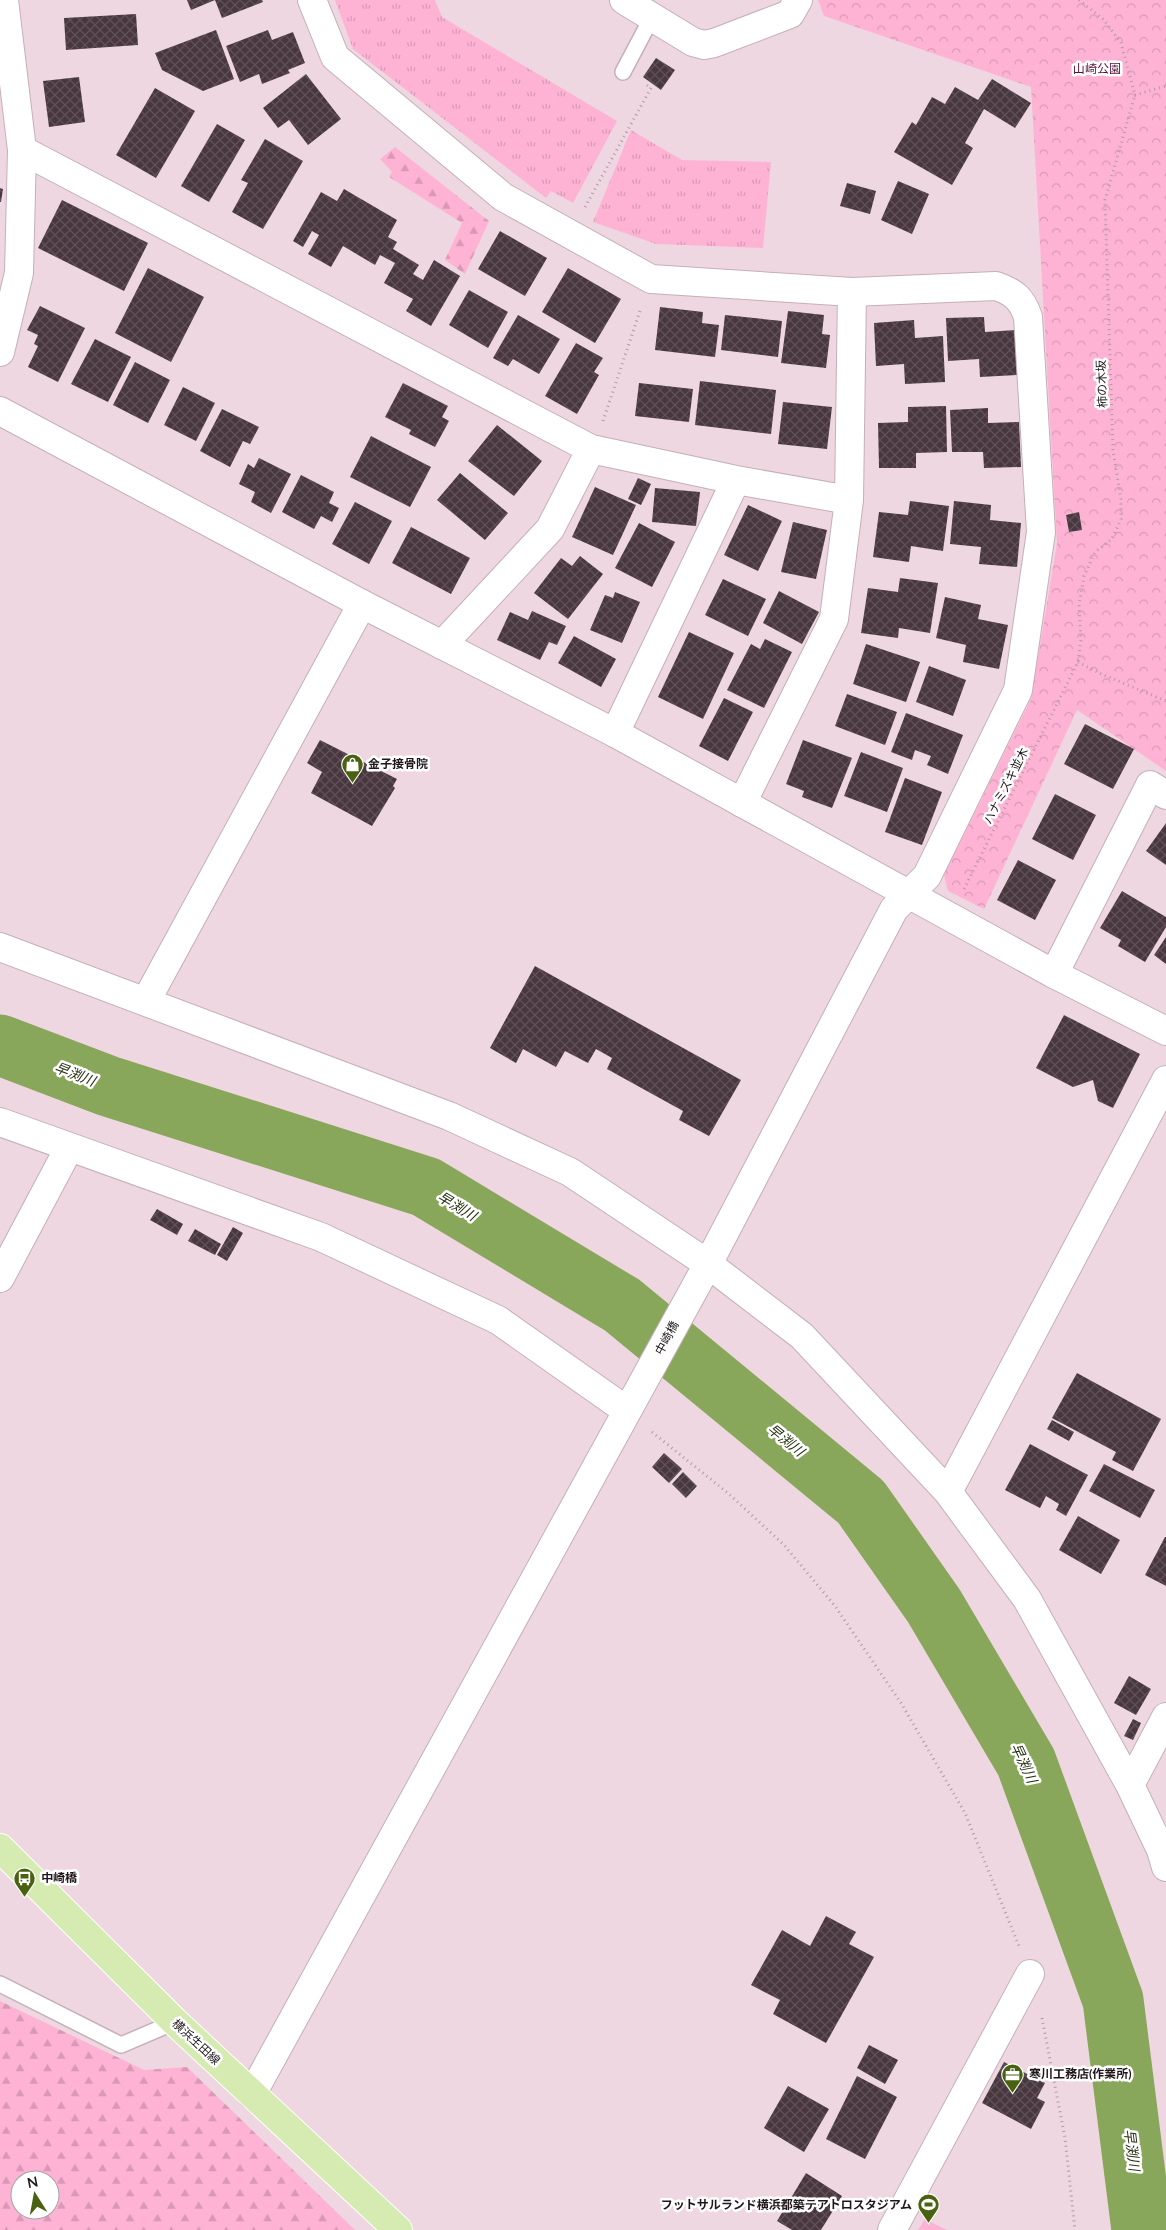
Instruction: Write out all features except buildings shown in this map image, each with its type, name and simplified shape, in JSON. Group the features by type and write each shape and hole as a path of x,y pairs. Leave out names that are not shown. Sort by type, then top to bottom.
{"main road":[{"name":"横浜生田線","path":"0,1848 175,2022 398,2230"}],"street":[{"path":"0,352 19,273 22,150 4,0"},
{"name":"中崎橋","path":"252,2094 622,1408 708,1264 894,909 927,876 1018,690 1041,532 1028,317 1018,296 1009,290 996,286 852,292 651,279 502,197 335,57 312,0"},
{"path":"624,0 693,42 704,45 714,43 790,14 798,0"},
{"path":"22,150 591,449 736,480 848,500"},
{"path":"742,803 834,619 848,500 852,292"},
{"path":"0,411 362,604 615,733 1054,974 1166,1031"},
{"path":"442,644 550,529 591,449"},
{"path":"615,733 736,480"},
{"path":"146,1002 362,604"},
{"path":"1054,974 1150,785 1166,795"},
{"path":"0,948 449,1116 570,1172 708,1264 802,1336 948,1492 1027,1599 1130,1785 1161,1850 1166,1867"},
{"path":"948,1492 1166,1080"},
{"path":"0,1122 321,1237 498,1320 622,1408"},
{"path":"0,1278 69,1148"},
{"path":"1130,1785 1166,1717"},
{"path":"892,2230 1030,1974"}],"lane":[{"path":"624,72 652,17"},
{"path":"0,1984 121,2045 175,2022"}],"path":[{"path":"1079,0 1104,20 1122,43 1135,95 1166,86"},
{"path":"581,214 651,88"},
{"name":"柿の木坂","path":"1078,662 1081,640 1079,605 1084,576 1095,552 1112,539 1121,519 1121,499 1113,451 1105,200 1135,95"},
{"path":"607,413 640,311"},
{"path":"1078,662 1099,674 1166,701"},
{"name":"ハナミズキ並木","path":"950,917 1078,662"},
{"path":"648,1429 729,1494 784,1545 835,1606 901,1703 965,1813 1030,1974 1044,2028 1065,2138 1075,2230"}],"green space":[{"path":"335,0 435,0 442,17 617,121 573,203 551,191 546,198 353,49"},
{"name":"山崎公園","path":"818,0 1166,0 1166,771 1077,710 984,909 948,891 944,875 1031,699 1057,543 1031,87 824,16"},
{"path":"631,130 682,160 771,162 763,248 656,244 593,222"},
{"path":"395,147 489,221 465,274 445,260 462,223 389,177 392,172 380,159"},
{"path":"0,2001 144,2070 187,2067 355,2230 0,2230"},
{"name":"フットサルランド横浜都築テアトロスタジアム","path":"925,2219 947,2230 918,2230"}],"waterway":[{"name":"早渕川","path":"0,1045 108,1086 426,1187 622,1305 861,1502 934,1606 1026,1762 1113,2000 1142,2230"}],"place":[{"name":"金子接骨院","path":"352,783"},
{"name":"中崎橋","path":"25,1897"},
{"name":"寒川工務店(作業所)","path":"1013,2093"},
{"name":"フットサルランド横浜都築テアトロスタジアム","path":"928,2224"}]}
